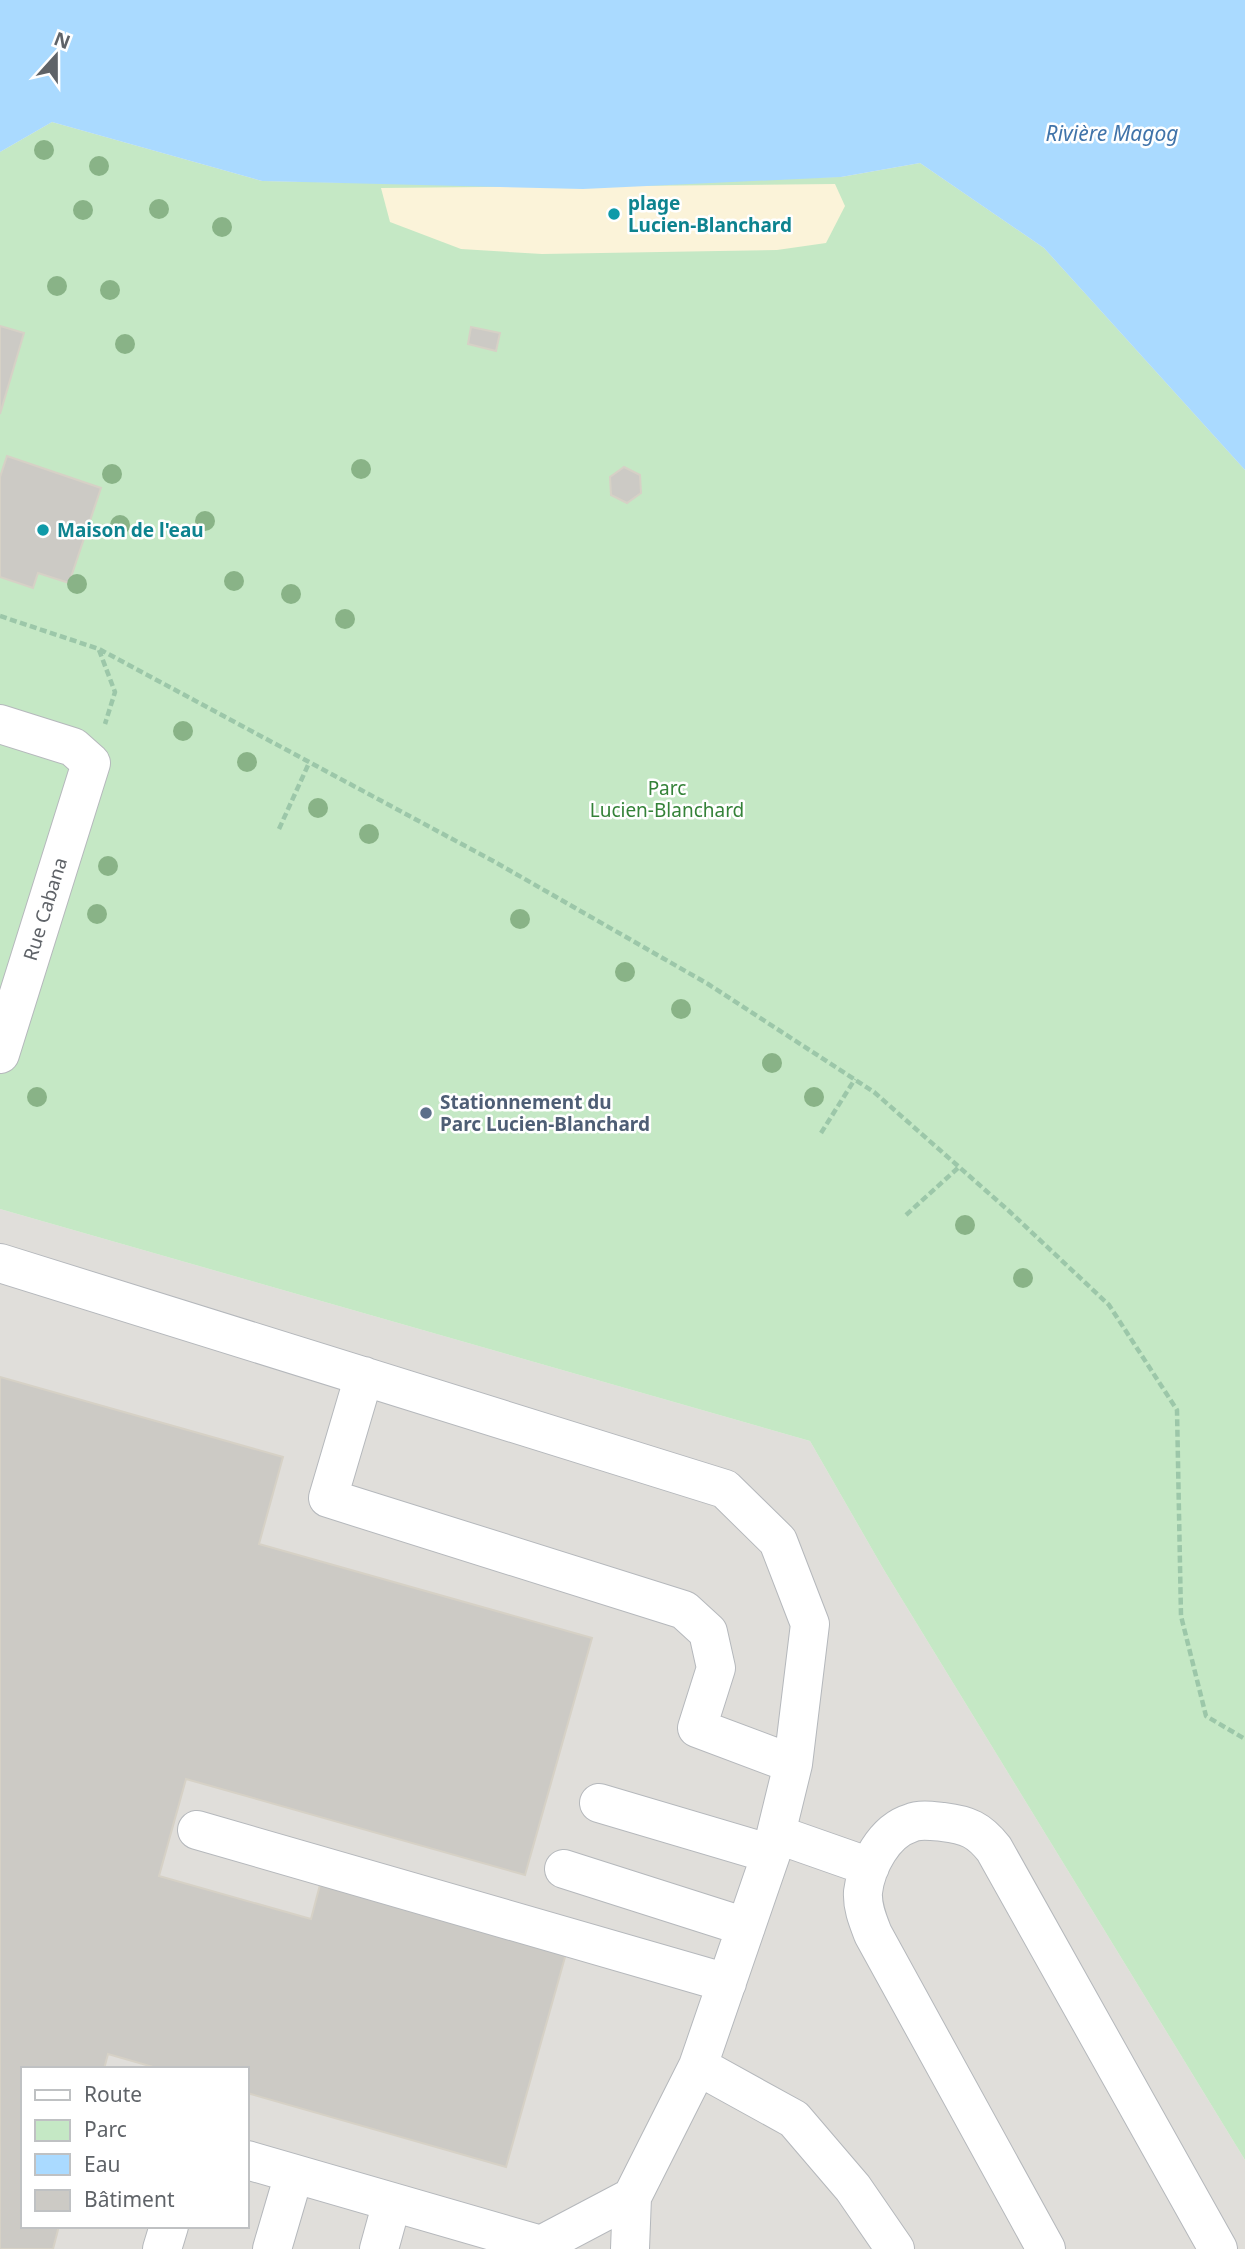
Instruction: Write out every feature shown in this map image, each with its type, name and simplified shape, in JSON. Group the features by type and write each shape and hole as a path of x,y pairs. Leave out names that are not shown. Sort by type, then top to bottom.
{"street":[{"path":"0,724 73,747 91,763"},
{"name":"Rue Cabana","path":"0,1054 91,763"},
{"path":"0,1264 725,1489 778,1541 810,1624 793,1763 773,1844 698,2066 632,2197 630,2249"},
{"path":"364,1376 328,1498 684,1610 708,1632 716,1668 697,1728 793,1763"},
{"path":"599,1803 870,1867"},
{"path":"1046,2249 873,1934 865,1913 863,1893 870,1867 880,1847 893,1832 911,1822 955,1824 981,1833 994,1849 1218,2249"},
{"path":"197,1830 727,1983"},
{"path":"564,1869 746,1927"},
{"path":"698,2066 794,2119 853,2188 885,2245"},
{"path":"248,2160 392,2202 504,2242 541,2245 632,2197"},
{"path":"272,2249 294,2174"},
{"path":"379,2249 392,2202"},
{"path":"162,2249 168,2228"}],"path":[{"path":"0,616 99,649 495,862 708,984 874,1092 959,1167 1109,1304 1177,1410 1181,1616 1206,1716 1245,1738"},
{"path":"91,763 115,692 99,649"},
{"path":"279,829 309,763"},
{"path":"821,1133 855,1079"},
{"path":"906,1215 959,1167"}],"shaded area":[{"path":"0,1209 810,1441 884,1570 1245,2160 1245,2249 0,2249"}],"green space":[{"name":"Parc Lucien-Blanchard","path":"52,122 262,181 367,183 841,177 920,163 1044,248 1245,470 1245,2160 884,1570 810,1441 0,1209 0,152"}],"sand":[{"name":"plage Lucien-Blanchard","path":"835,184 845,206 826,243 777,250 542,254 461,249 390,222 381,188"}],"water":[{"name":"Rivière Magog","path":"0,0 1245,0 1245,470 1044,248 920,163 841,177 583,189 262,181 52,122 0,152"}],"building":[{"path":"0,326 24,333 0,414"},
{"path":"471,327 500,333 496,351 468,344"},
{"name":"Maison de l'eau","path":"7,456 101,488 69,583 38,573 33,588 0,577 0,477"},
{"path":"624,467 640,475 641,493 627,503 611,495 610,477"},
{"path":"0,1377 283,1457 259,1544 592,1638 525,1875 186,1779 159,1876 311,1919 321,1881 567,1950 506,2167 248,2093 248,2067 153,2067 108,2054 105,2067 21,2067 21,2228 58,2228 53,2249 0,2249"}],"place":[{"name":"plage Lucien-Blanchard","path":"614,214"},
{"name":"Maison de l'eau","path":"43,530"},
{"name":"Stationnement du Parc Lucien-Blanchard","path":"426,1113"}]}
